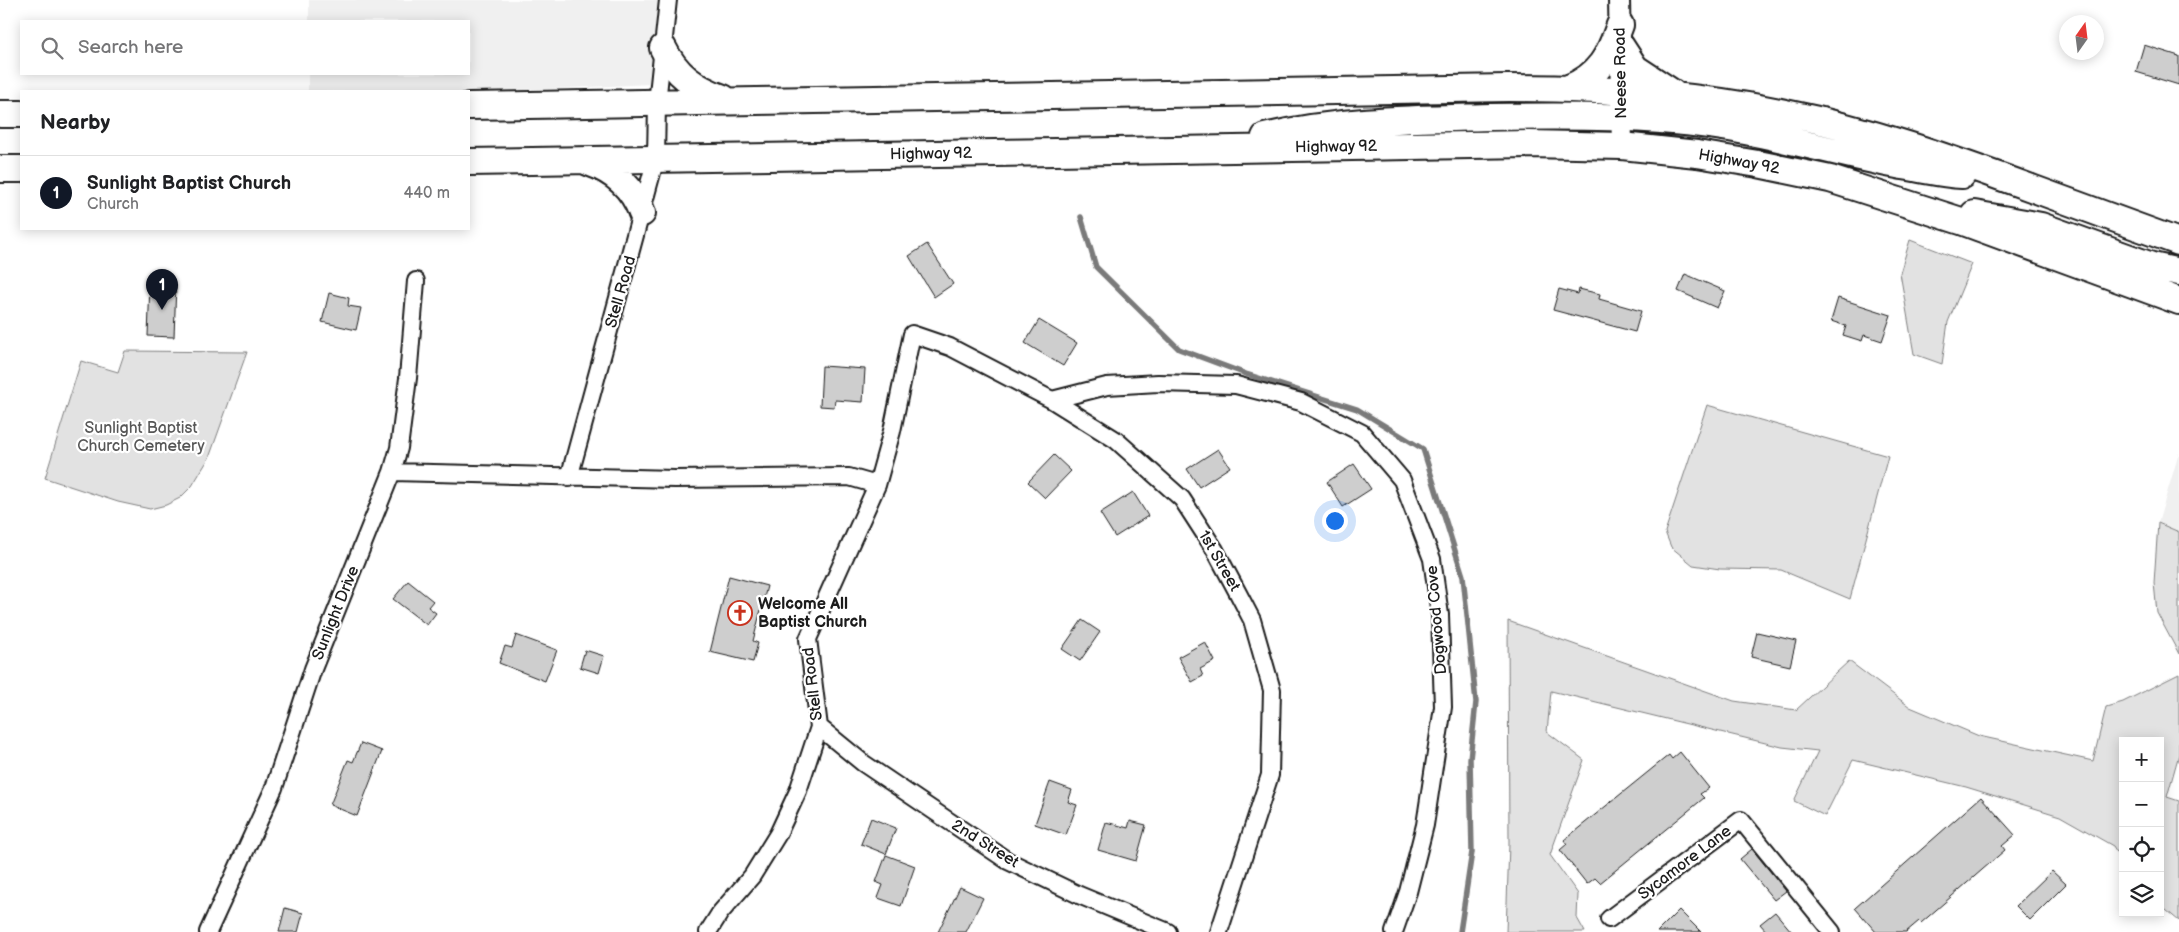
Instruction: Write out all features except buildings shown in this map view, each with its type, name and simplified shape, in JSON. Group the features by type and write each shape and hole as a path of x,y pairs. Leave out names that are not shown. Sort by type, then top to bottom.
{"main road":[{"path":"1568,88 1591,77 1600,68 1612,46 1620,23"},
{"path":"1620,23 1635,68 1680,97"},
{"path":"663,48 674,67 694,86 709,93 738,101"},
{"path":"470,106 1568,88 1621,91 1757,107 1838,124 1902,142 2179,242"},
{"path":"0,114 20,114"},
{"path":"1231,149 1261,138 1293,130 1354,122 1479,118 1622,118 1677,121 1728,128 1799,142 1876,161 1941,172 1995,175"},
{"name":"Highway 92","path":"470,162 1529,144 1622,146 1697,154 1830,179 1926,210 2179,301"},
{"path":"583,160 601,167 621,180 635,197 642,213"},
{"path":"0,169 20,169"},
{"path":"1926,210 1970,213 2024,222 2060,232 2152,266 2179,272"},
{"path":"2128,223 2155,225 2179,223"}],"street":[{"name":"Stell Road","path":"568,478 656,158 657,103 668,0"},
{"name":"Neese Road","path":"1620,23 1622,146"},
{"name":"Sunlight Drive","path":"208,932 274,788 313,669 392,472 399,448 408,378 416,281"},
{"name":"Stell Road","path":"708,932 720,913 752,876 778,834 798,791 819,726 808,639 877,485 892,431 912,334"},
{"name":"1st Street","path":"912,334 950,347 1052,400 1116,440 1182,499 1215,550 1252,620 1272,690 1270,775 1219,932"},
{"name":"Dogwood Cove","path":"1052,400 1107,386 1158,383 1236,385 1301,402 1362,433 1402,480 1432,559 1440,615 1443,707 1425,825 1408,892 1394,932"},
{"path":"392,472 568,478 849,477 877,485"},
{"name":"2nd Street","path":"819,726 863,763 1008,861 1079,895 1168,932"},
{"name":"Sycamore Lane","path":"1609,919 1741,820 1832,932"}],"shaded area":[{"path":"309,0 677,0 671,83 470,93 470,90 308,90 308,75 470,75 470,20 309,20"},
{"path":"2179,453 2179,533 2158,523"}],"green space":[{"path":"1910,240 1972,264 1948,322 1942,364 1914,354 1900,273"},
{"name":"Sunlight Baptist Church Cemetery","path":"125,351 247,352 209,458 192,486 180,498 166,505 150,509 118,502 45,478 81,361 118,372"},
{"path":"1707,405 1888,456 1850,599 1781,570 1720,569 1693,565 1671,547 1665,532"},
{"path":"2158,523 2179,532 2179,654 2157,613 2154,583"},
{"path":"1508,621 1734,701 1796,710 1849,661 1910,707 1979,736 2093,761 2106,707 2123,702 2179,674 2179,754 2167,797 2179,801 2179,921 2164,908 2164,737 2119,737 2119,856 2113,846 2060,816 1966,787 1853,760 1825,816 1794,801 1818,751 1782,747 1551,691 1547,732 1584,760 1550,855 1578,894 1577,918 1585,932 1506,932 1509,844"}],"waterway":[{"path":"1081,217 1096,267 1179,349 1246,374 1357,409 1423,449 1463,576 1476,702 1470,759 1472,852 1460,932"}],"place":[{"name":"Sunlight Baptist Church","path":"162,310"},
{"name":"Welcome All Baptist Church","path":"740,613"}]}
